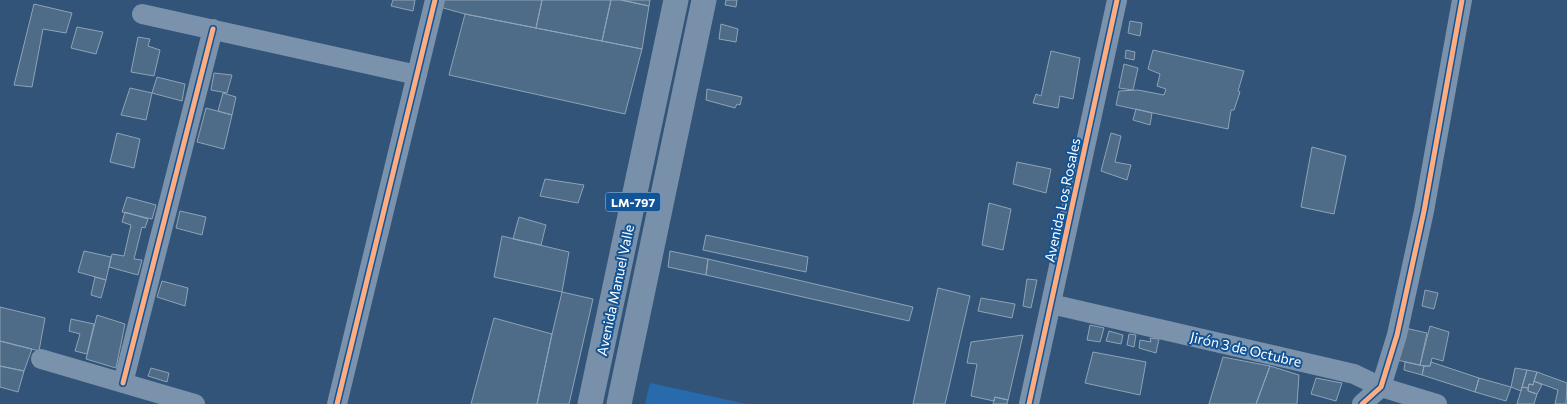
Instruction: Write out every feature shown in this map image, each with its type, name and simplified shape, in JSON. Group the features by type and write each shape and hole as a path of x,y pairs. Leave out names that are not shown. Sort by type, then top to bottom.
{"main road":[{"name":"Avenida Manuel Valle","path":"590,404 676,0"},
{"name":"Avenida Manuel Valle","path":"619,404 704,0"}],"street":[{"path":"337,404 435,0"},
{"name":"Avenida Los Rosales","path":"1029,404 1117,0"},
{"path":"1362,404 1390,394 1397,335 1424,212 1462,0"},
{"path":"142,14 417,75"},
{"path":"123,383 213,29"},
{"name":"Jirón 3 de Octubre","path":"1051,304 1354,374 1390,394 1437,404"},
{"path":"40,359 195,404"}],"shaded area":[{"path":"650,383 747,404 645,404"}],"building":[{"path":"393,0 415,0 413,11 391,6"},
{"path":"437,0 542,0 536,28 465,14 436,6"},
{"path":"542,0 611,0 602,41 536,28"},
{"path":"611,0 621,0 649,6 642,49 602,41"},
{"path":"621,0 650,0 649,6"},
{"path":"726,0 737,0 736,7 725,5"},
{"path":"34,4 72,13 66,33 43,29 32,87 14,85"},
{"path":"465,14 642,49 625,114 449,75"},
{"path":"1130,21 1142,23 1140,36 1128,33"},
{"path":"721,24 738,29 736,42 719,39"},
{"path":"77,27 103,32 96,54 71,48"},
{"path":"138,37 150,39 148,46 160,50 154,76 131,72"},
{"path":"1126,50 1135,52 1134,60 1125,58"},
{"path":"1153,50 1244,71 1234,110 1231,110 1228,129 1116,105 1119,91 1138,90 1164,95 1166,89 1157,86 1160,74 1148,69"},
{"path":"1051,51 1080,58 1073,99 1060,96 1058,108 1033,103 1036,94 1041,96"},
{"path":"1124,64 1138,68 1133,90 1119,88"},
{"path":"214,73 232,75 227,93 211,90"},
{"path":"157,77 185,84 182,101 152,93"},
{"path":"130,88 152,93 146,120 121,115"},
{"path":"707,89 742,97 740,105 737,104 735,108 706,100"},
{"path":"223,93 236,97 232,115 218,111"},
{"path":"206,108 232,115 224,149 197,142"},
{"path":"1136,109 1152,113 1150,125 1133,120"},
{"path":"117,133 140,139 134,168 110,162"},
{"path":"1111,133 1121,136 1115,162 1131,165 1127,180 1101,171"},
{"path":"1312,147 1346,156 1334,214 1301,207"},
{"path":"1017,162 1051,169 1046,193 1013,184"},
{"path":"545,179 584,185 578,203 540,196"},
{"path":"127,197 156,205 152,219 122,212"},
{"path":"989,203 1011,209 1003,250 982,245"},
{"path":"180,211 206,217 202,235 176,228"},
{"path":"125,212 148,219 145,228 142,227 134,259 142,260 138,275 109,267 112,254 124,256 131,225 122,222"},
{"path":"519,217 546,225 541,245 513,239"},
{"path":"706,235 808,257 806,272 703,250"},
{"path":"502,236 569,252 562,292 494,277"},
{"path":"84,251 111,257 106,280 78,272"},
{"path":"670,251 708,259 706,275 668,267"},
{"path":"708,259 913,307 909,321 706,275"},
{"path":"95,277 106,280 101,298 91,295"},
{"path":"1027,279 1037,280 1031,308 1023,306"},
{"path":"162,281 188,288 185,306 157,297"},
{"path":"938,288 970,296 945,404 913,404"},
{"path":"1425,290 1438,293 1434,309 1422,306"},
{"path":"562,292 593,299 569,404 537,404 552,334"},
{"path":"981,298 1015,304 1012,318 978,311"},
{"path":"0,307 45,318 39,351 0,341"},
{"path":"97,315 125,324 116,368 86,359"},
{"path":"494,318 552,334 537,404 471,404"},
{"path":"71,319 94,324 87,354 75,351 80,334 69,331"},
{"path":"1090,325 1104,328 1100,342 1087,340"},
{"path":"1430,326 1449,332 1443,361 1432,358 1430,366 1424,366 1420,365"},
{"path":"1405,328 1427,333 1420,365 1397,360"},
{"path":"1109,331 1123,335 1121,344 1106,341"},
{"path":"1129,334 1136,335 1134,347 1127,345"},
{"path":"1023,335 1008,400 995,397 994,401 971,396 977,364 967,363 971,342"},
{"path":"1150,338 1159,339 1156,353 1139,348 1140,340 1151,342"},
{"path":"0,341 32,349 24,371 0,366"},
{"path":"1093,352 1146,362 1140,395 1085,383"},
{"path":"1223,357 1270,366 1256,404 1209,404"},
{"path":"1405,362 1424,366 1422,375 1404,370"},
{"path":"1431,362 1479,378 1475,392 1422,375 1424,366 1430,366"},
{"path":"0,366 24,371 18,392 0,387"},
{"path":"1270,366 1299,375 1297,404 1256,404"},
{"path":"151,368 169,373 167,382 148,376"},
{"path":"1515,368 1527,370 1521,391 1511,387"},
{"path":"1527,370 1537,372 1533,385 1529,384 1528,388 1522,387"},
{"path":"1537,372 1567,383 1566,404 1555,404 1558,390 1534,381"},
{"path":"1316,378 1342,383 1336,401 1311,394"},
{"path":"1479,378 1511,387 1506,401 1475,392"},
{"path":"1534,381 1542,385 1537,394 1528,391 1529,384 1533,385"},
{"path":"1522,387 1528,388 1528,391 1537,394 1534,404 1517,404"},
{"path":"995,397 1008,400 1007,404 993,404"}],"cycle path":[{"path":"337,404 435,0"},
{"path":"1029,404 1117,0"},
{"path":"1362,404 1381,387 1397,335 1424,211 1462,0"},
{"path":"123,383 213,29"}]}
